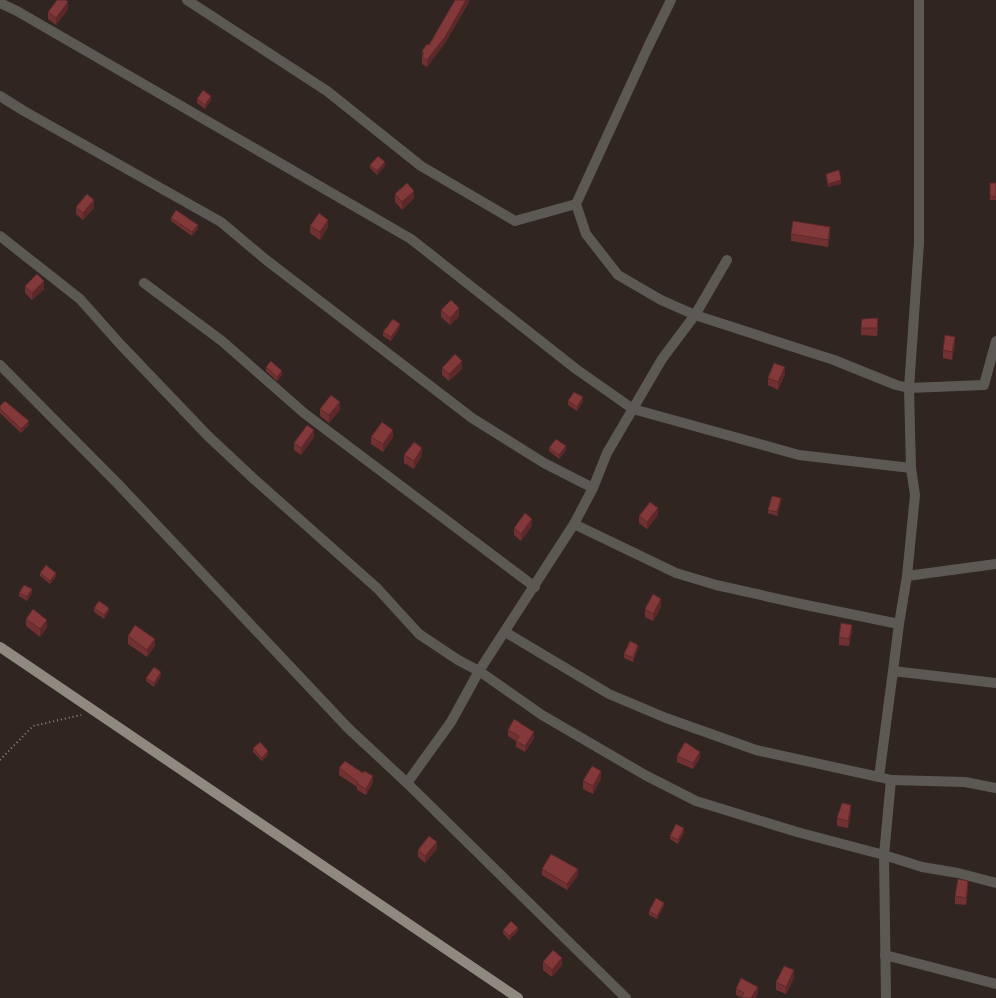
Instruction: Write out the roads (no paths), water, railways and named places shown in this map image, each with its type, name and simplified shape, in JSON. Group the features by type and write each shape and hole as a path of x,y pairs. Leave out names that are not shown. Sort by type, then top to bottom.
{"main road":[{"path":"0,646 518,998"}],"street":[{"path":"187,0 328,91 421,166 515,221 576,204"},
{"path":"672,0 648,47 576,204 586,234 618,275 661,300 695,315 834,360 896,385 909,388 984,385 996,341"},
{"path":"879,777 906,576 915,495 911,468 909,388 919,243 919,0"},
{"path":"0,4 17,11 411,239 576,369 633,408 799,455 911,468"},
{"path":"0,96 30,115 221,222 265,259 472,418 544,464 592,488"},
{"path":"0,236 80,299 120,344 208,436 376,588 419,634 458,660 479,671 542,715 645,775 696,801 797,832 884,855 922,867 958,873 996,883"},
{"path":"407,783 451,722 479,671 535,587 574,524 607,453 633,408 662,359 695,315 727,260"},
{"path":"144,283 222,341 304,413 535,587"},
{"path":"0,366 119,485 348,728 407,783 626,998"},
{"path":"574,524 682,575 724,587 899,624"},
{"path":"906,576 996,564"},
{"path":"505,632 609,694 666,718 756,750 891,780 965,782 996,788"},
{"path":"893,671 996,683"},
{"path":"886,998 884,855 891,780"},
{"path":"885,955 996,984"}]}
